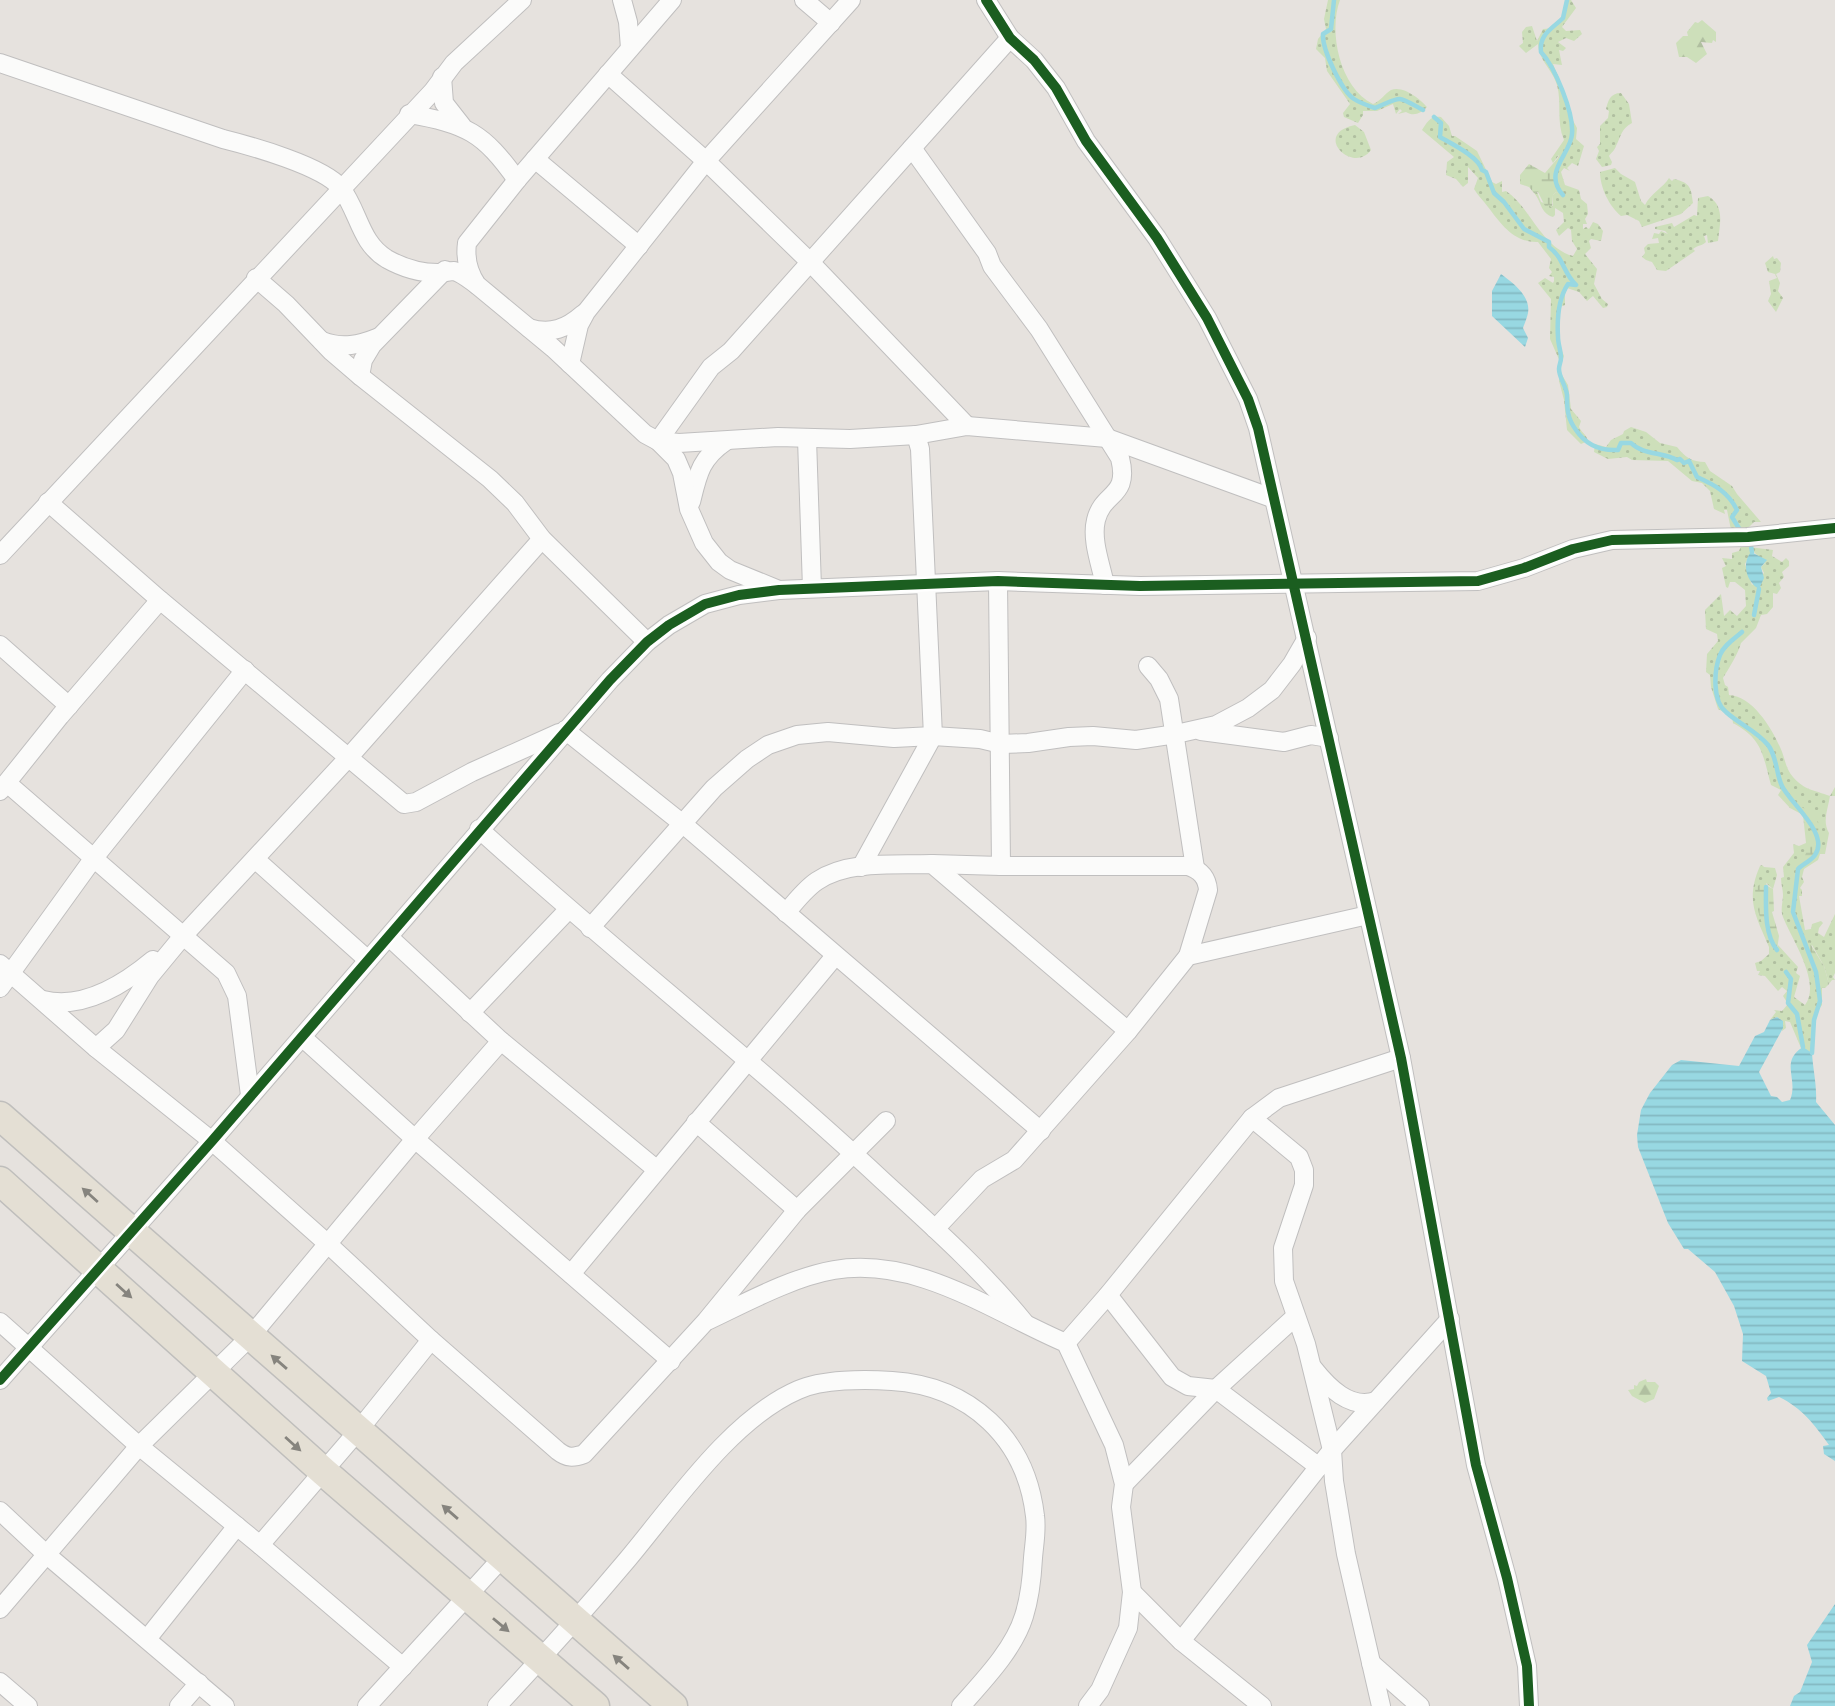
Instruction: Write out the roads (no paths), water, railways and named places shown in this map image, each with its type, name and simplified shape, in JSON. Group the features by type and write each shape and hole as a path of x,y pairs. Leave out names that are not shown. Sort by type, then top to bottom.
{"main road":[{"path":"1,1120 673,1706"},
{"path":"0,1181 324,1472 595,1706"}],"street":[{"path":"0,555 433,91 454,62 522,0"},
{"path":"622,0 628,22 630,48"},
{"path":"360,376 363,360 380,337 442,274 517,180 672,0"},
{"path":"804,0 831,23"},
{"path":"570,364 579,325 586,312 706,161 851,0"},
{"path":"986,0 1010,38 1034,60 1056,88 1086,141 1157,237 1206,318 1248,399 1258,428 1401,1058 1476,1465 1507,1578 1527,1667 1530,1706"},
{"path":"658,441 711,368 731,351 1010,38"},
{"path":"0,64 223,139 261,148 328,178 341,188 368,243 376,251 404,267 421,272 456,272 477,285 570,364 645,434 658,441 676,459 690,509 704,543 719,562 730,570 779,590"},
{"path":"608,74 706,161 809,261 967,426"},
{"path":"442,77 444,103 462,126"},
{"path":"409,114 462,126 479,135 493,148 517,180"},
{"path":"912,148 987,253 992,266 1039,329 1120,458 1124,472 1121,486 1098,514 1095,524 1105,585"},
{"path":"535,159 639,246"},
{"path":"467,243 465,255 477,285"},
{"path":"256,278 360,376 490,479 522,511 542,540 647,642"},
{"path":"525,326 539,331 558,330 586,312"},
{"path":"322,341 346,346 359,345 380,337"},
{"path":"658,441 679,443 778,436 807,439 916,435 967,426 1107,438 1272,498"},
{"path":"861,867 933,736 920,449 916,435"},
{"path":"807,439 812,588"},
{"path":"690,509 698,474 705,459 727,440"},
{"path":"48,502 398,801 409,804 565,730"},
{"path":"0,1380 212,1141 565,730 647,642 669,625 705,604 739,595 779,590 998,581 1105,585 1478,580 1612,540 1748,537 1835,528"},
{"path":"96,1048 116,1030 150,976 183,936 349,757 542,540"},
{"path":"998,581 1001,866"},
{"path":"160,600 4,787 226,973 237,996 250,1096"},
{"path":"590,928 714,789 747,759 768,745 797,735 828,732 894,738 933,736 980,739 1000,744 1093,736 1136,740 1176,734 1216,725 1248,708 1272,690 1307,638"},
{"path":"0,645 69,706"},
{"path":"1148,666 1166,690 1176,734 1195,868"},
{"path":"246,670 93,859 4,976 40,999 96,1048 212,1141 328,1244 430,1340 564,1456 574,1458 584,1454 706,1321 797,1210 886,1121"},
{"path":"565,730 683,824 1041,1130"},
{"path":"1194,730 1284,742 1311,735 1329,738"},
{"path":"479,830 568,910 749,1061 853,1153 995,1286 1028,1328"},
{"path":"255,859 368,960"},
{"path":"786,913 818,880 842,870 861,867 932,864 1188,866 1195,868 1207,881 1208,890 1188,956 1128,1031 1014,1160 975,1186 935,1229"},
{"path":"932,864 1128,1031"},
{"path":"470,1013 568,910"},
{"path":"1188,956 1368,915"},
{"path":"40,999 58,1004 95,997 138,973 183,936"},
{"path":"389,937 501,1041 656,1169"},
{"path":"570,1274 835,956"},
{"path":"302,1037 671,1361"},
{"path":"0,1609 139,1446 250,1337 415,1139 501,1041"},
{"path":"1066,1343 1252,1118 1279,1098 1401,1058"},
{"path":"1252,1118 1299,1157 1304,1170 1304,1185 1283,1248 1284,1281 1311,1366 1332,1450 1334,1481 1346,1554 1381,1706"},
{"path":"696,1122 797,1210"},
{"path":"706,1321 807,1277 852,1268 915,1276 952,1289 1028,1328 1066,1343 1114,1445 1124,1484 1121,1507 1132,1592 1128,1628 1100,1690 1088,1706"},
{"path":"1108,1295 1172,1377 1188,1386 1216,1389 1319,1467"},
{"path":"1124,1484 1216,1389 1295,1317"},
{"path":"1181,1641 1332,1450 1450,1319"},
{"path":"0,1322 139,1446 403,1667"},
{"path":"260,1545 358,1431 430,1340"},
{"path":"1311,1366 1323,1381 1350,1401 1367,1404 1376,1401"},
{"path":"497,1706 575,1622 715,1455 747,1424 773,1402 801,1388 857,1379 912,1382 952,1394 967,1403 1002,1432 1018,1456 1032,1493 1036,1519 1032,1581 1024,1617 1009,1646 961,1706"},
{"path":"0,1511 47,1555 225,1706"},
{"path":"147,1639 237,1526"},
{"path":"367,1706 502,1558"},
{"path":"1132,1592 1181,1641 1262,1706"},
{"path":"1371,1663 1420,1706"},
{"path":"0,1682 28,1706"},
{"path":"179,1706 199,1683"}],"water":[{"path":"1501,274 1527,301 1528,313 1523,328 1528,338 1525,347 1492,316 1492,291"},
{"path":"1751,552 1767,560 1761,567 1764,578 1759,589 1751,582 1747,572 1746,562"},
{"path":"1777,1017 1783,1021 1783,1028 1759,1072 1771,1096 1782,1102 1790,1100 1792,1059 1803,1047 1812,1053 1816,1102 1835,1125 1835,1461 1824,1454 1823,1446 1829,1445 1807,1417 1779,1397 1768,1401 1771,1393 1766,1376 1742,1361 1743,1334 1734,1306 1715,1272 1688,1249 1684,1249 1668,1223 1638,1147 1641,1110 1650,1093 1672,1065 1681,1060 1739,1066 1755,1036 1764,1032 1770,1020"},
{"path":"1835,1604 1835,1706 1790,1706 1794,1696 1800,1692 1812,1662 1807,1645"}],"waterway":[{"path":"1334,0 1331,29 1323,34 1324,41 1334,70 1349,95 1375,108 1399,99 1423,110"},
{"path":"1563,195 1557,187 1556,171 1570,141 1572,125 1562,91 1541,52 1541,46 1547,32 1563,18 1567,0"},
{"path":"1434,117 1441,123 1440,137 1476,160 1486,172 1494,193 1524,229 1549,242 1549,247 1558,256 1576,285 1568,284 1562,296 1558,330 1561,358 1559,372 1573,426 1584,440 1600,448 1618,450 1621,443 1631,443 1641,450 1680,459 1684,463 1689,461 1697,477 1715,486 1729,498 1737,510 1732,517 1740,530"},
{"path":"1751,546 1752,552"},
{"path":"1754,615 1759,589"},
{"path":"1742,632 1720,655 1716,669 1718,701 1726,712 1768,745 1782,786 1807,819 1817,838 1815,855 1798,869 1793,912 1816,972 1820,1001 1814,1020 1812,1053"},
{"path":"1766,887 1768,928 1777,950"},
{"path":"1786,972 1791,979 1788,1003 1797,1014 1803,1047"}]}
